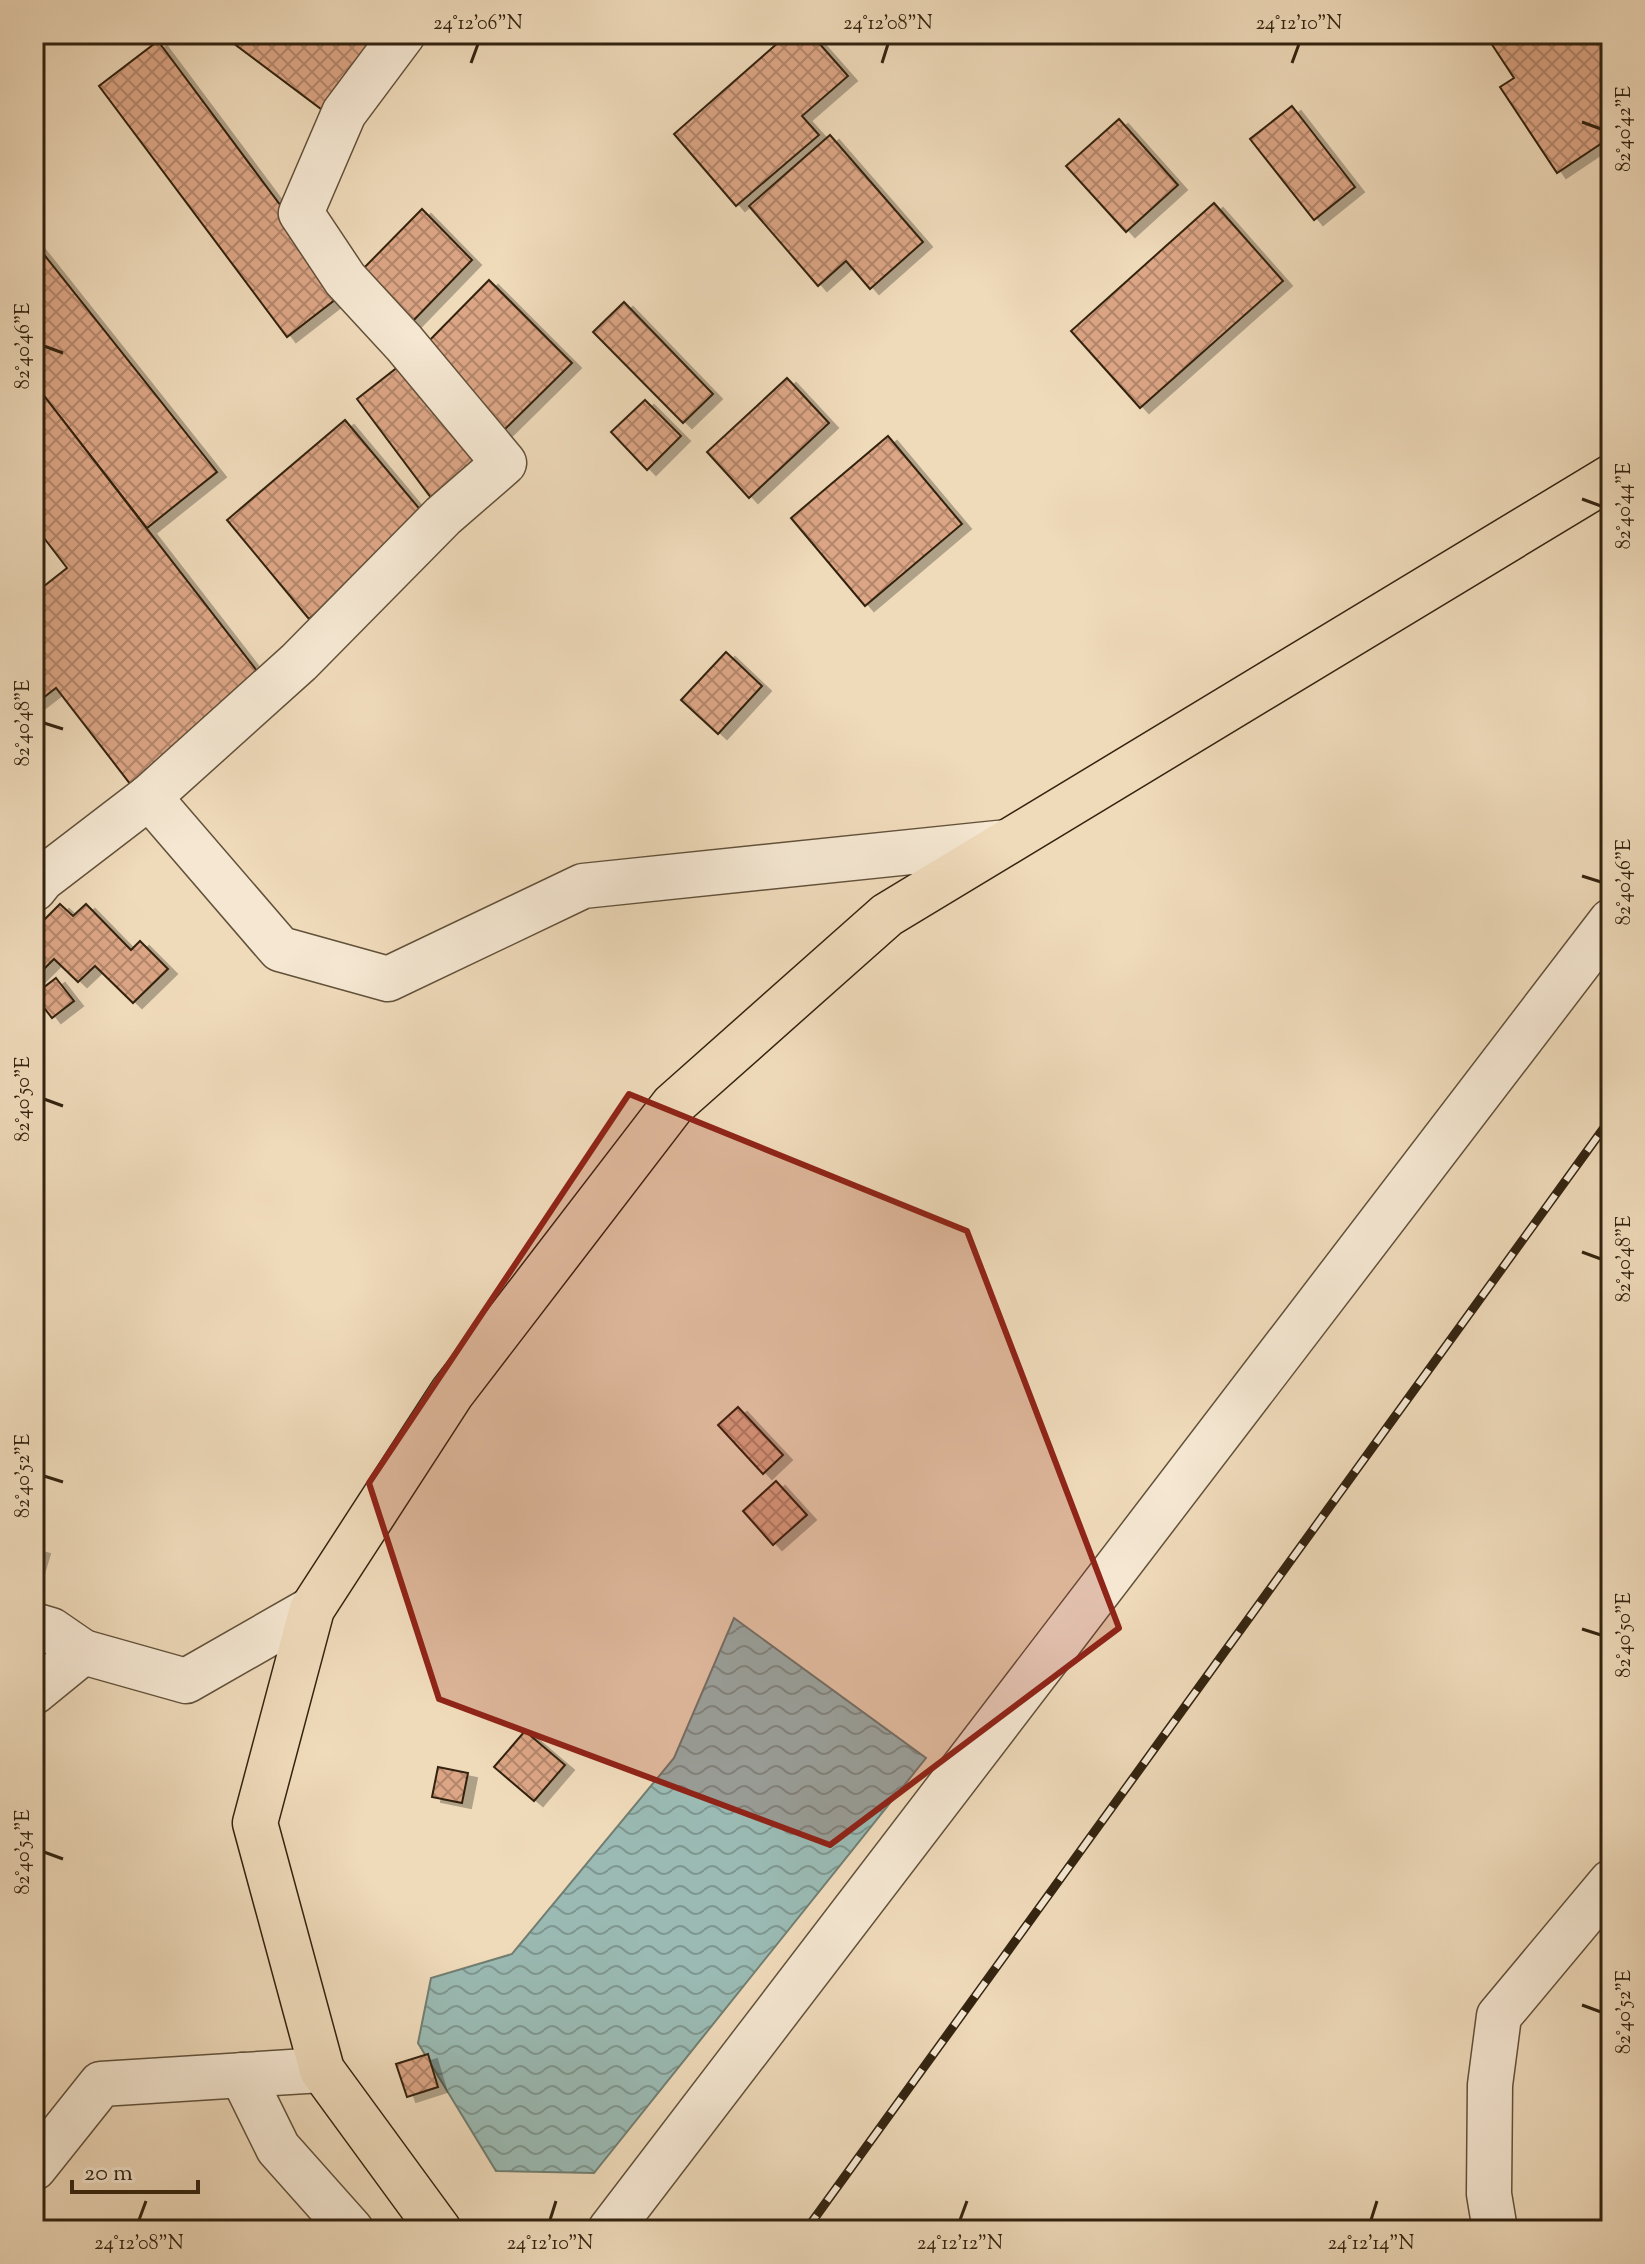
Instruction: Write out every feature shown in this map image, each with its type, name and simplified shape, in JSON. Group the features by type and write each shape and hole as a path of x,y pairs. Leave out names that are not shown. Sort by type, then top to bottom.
{"main road":[{"path":"439,2230 322,2070 255,1823 312,1609 452,1393 673,1105 887,915 1611,477"}],"street":[{"path":"34,889 42,879 149,797 299,662 443,516 504,463 404,343 345,279 301,213 344,113 403,34"},
{"path":"149,797 280,949 388,979 583,886 1007,842"},
{"path":"610,2230 1611,921"},
{"path":"34,1625 51,1630 83,1652 186,1681 312,1609"},
{"path":"34,1692 83,1652"},
{"path":"1495,2230 1489,2194 1490,2085 1499,2016 1611,1882"},
{"path":"34,2168 101,2084 322,2070"},
{"path":"242,2075 278,2148 351,2230"}],"highlighted area":[{"path":"629,1094 967,1231 1119,1628 830,1845 439,1699 369,1483"}],"water":[{"path":"734,1618 926,1758 594,2173 496,2171 418,2043 431,1978 512,1954 674,1758"}],"building":[{"path":"221,34 372,34 379,39 325,112"},
{"path":"788,34 811,34 848,76 802,116 819,135 736,206 674,134"},
{"path":"1485,34 1611,34 1611,137 1557,173 1500,87 1514,78"},
{"path":"158,41 345,292 287,337 99,86"},
{"path":"1292,106 1355,187 1314,220 1250,139"},
{"path":"1119,119 1178,185 1126,232 1066,166"},
{"path":"830,135 923,242 870,289 846,261 818,286 749,206"},
{"path":"1214,203 1283,281 1140,408 1071,331"},
{"path":"422,209 472,260 409,325 358,274"},
{"path":"34,242 217,472 147,528 34,383"},
{"path":"489,280 572,363 499,435 418,352"},
{"path":"624,302 713,394 683,423 593,332"},
{"path":"403,363 478,463 432,499 357,399"},
{"path":"787,378 829,423 749,498 707,452"},
{"path":"34,383 264,680 131,785 56,688 34,705 34,594 67,568 34,525"},
{"path":"645,400 681,436 647,470 611,432"},
{"path":"345,420 428,519 309,619 227,520"},
{"path":"888,436 962,524 865,606 791,518"},
{"path":"726,652 762,686 718,734 681,700"},
{"path":"60,904 73,916 86,904 131,950 140,941 168,969 133,1003 95,966 78,982 54,959 36,977 34,930"},
{"path":"56,978 74,1001 52,1018 34,995"},
{"path":"738,1407 783,1455 763,1474 718,1425"},
{"path":"776,1481 807,1515 773,1545 743,1511"},
{"path":"34,1547 41,1549 35,1569 34,1569"},
{"path":"525,1731 565,1765 534,1801 494,1767"},
{"path":"438,1767 468,1773 462,1803 432,1797"},
{"path":"428,2054 438,2087 407,2097 396,2064"}],"railway":[{"path":"806,2230 1611,1118"}]}
